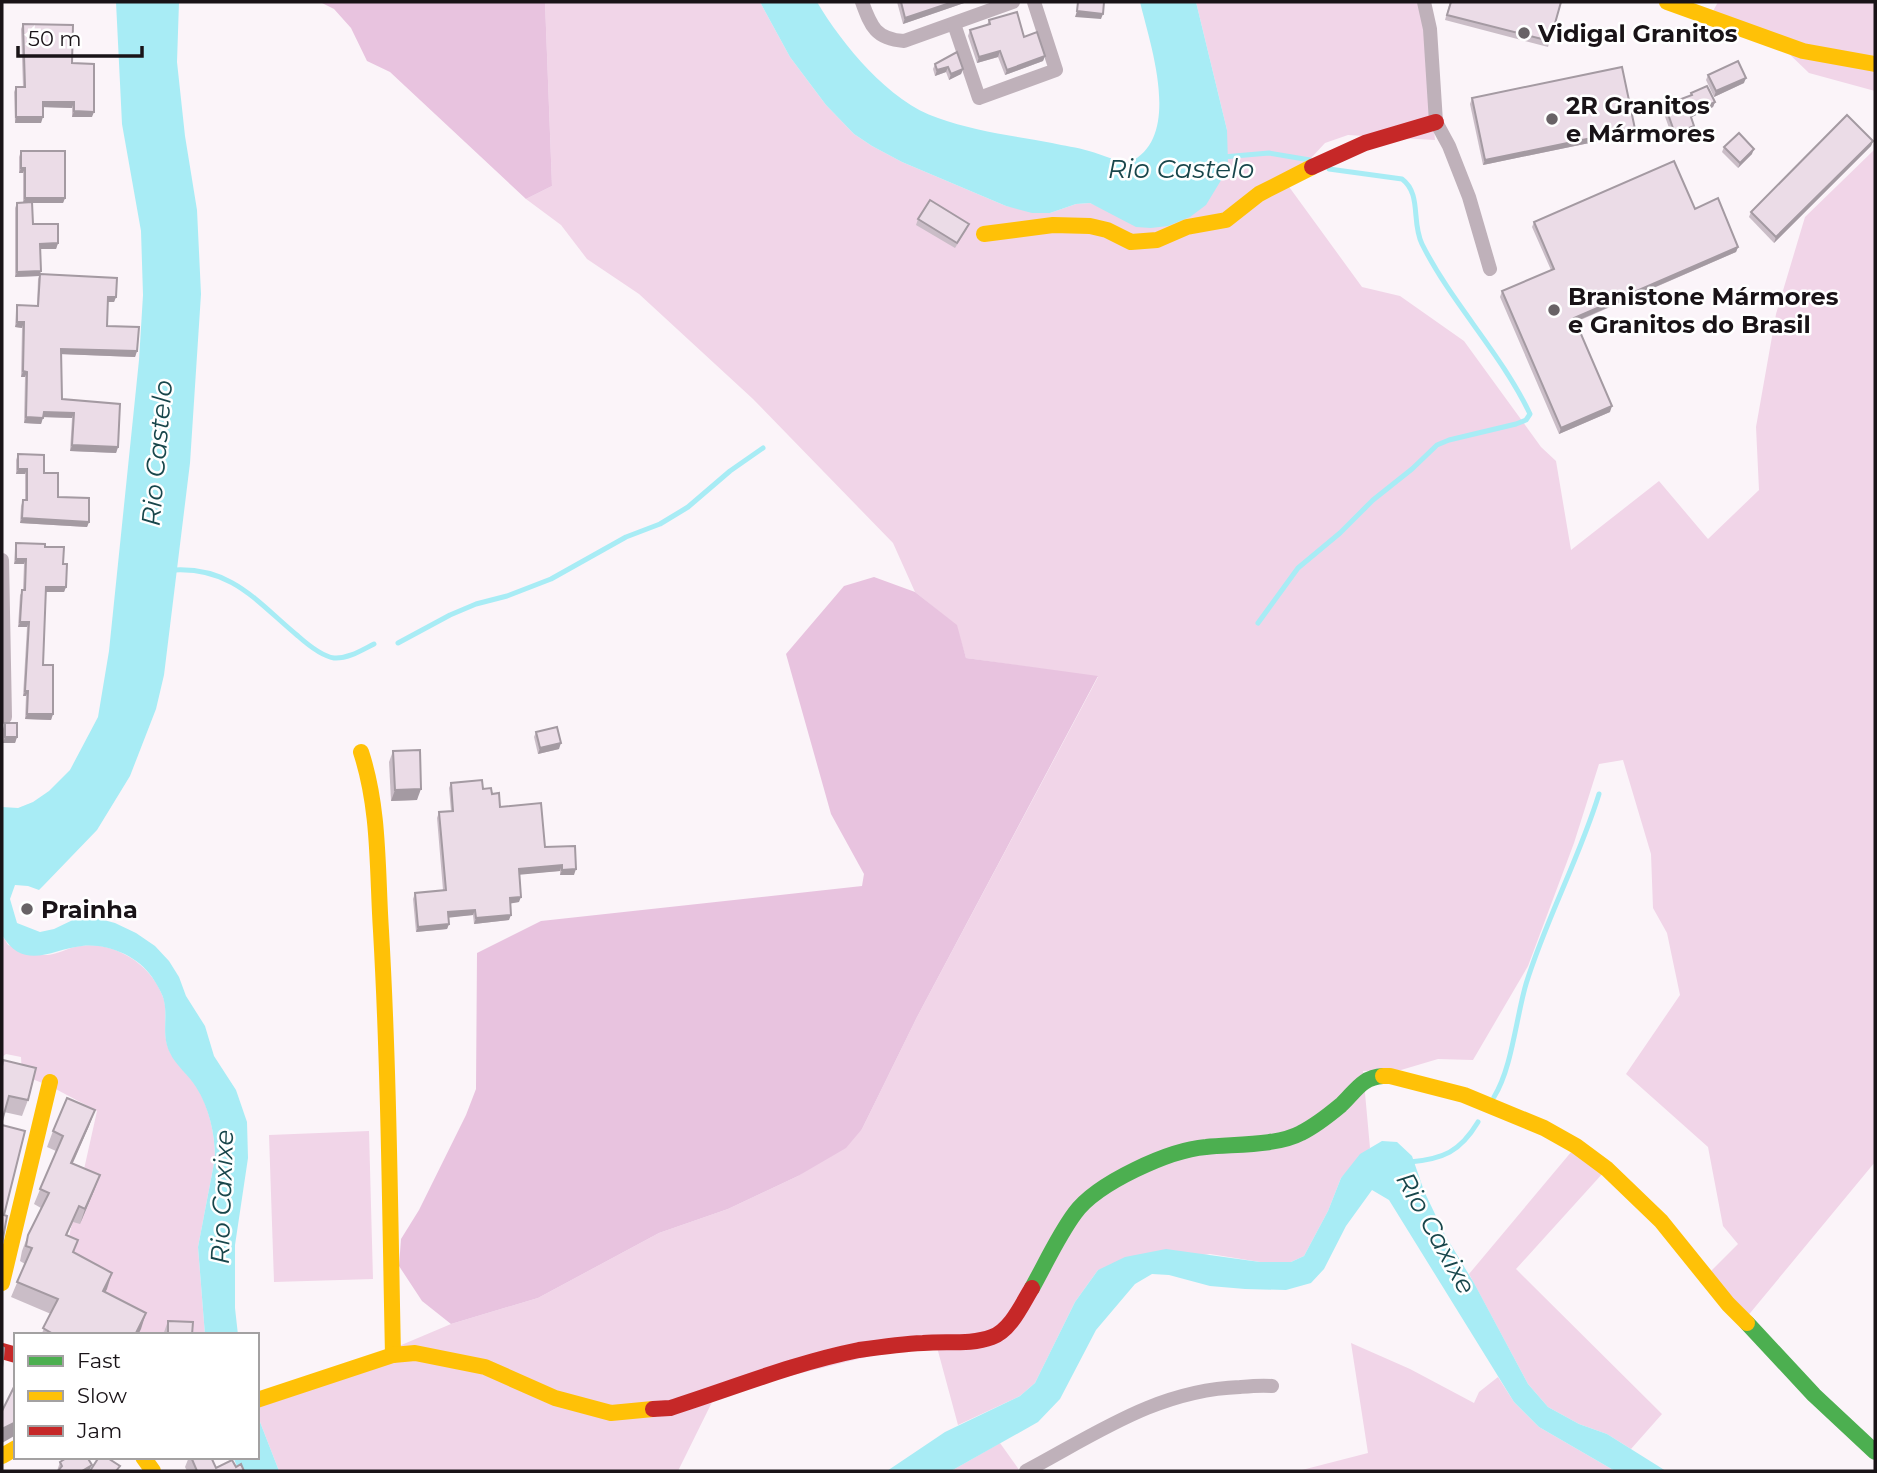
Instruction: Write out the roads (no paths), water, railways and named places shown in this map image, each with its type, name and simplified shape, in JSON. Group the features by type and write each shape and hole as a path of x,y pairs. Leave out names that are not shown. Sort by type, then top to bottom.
{"street":[{"path":"862,2 878,34 888,40 904,41 1013,2"},
{"path":"954,24 979,98 1056,70 1034,2"},
{"path":"1424,2 1430,29 1436,122 1449,146 1469,197 1490,269"},
{"path":"1667,2 1803,51 1875,64"},
{"path":"984,234 1053,226 1090,226 1107,230 1130,242 1157,240 1187,228 1226,220 1259,194 1331,157 1436,122"},
{"path":"2,560 5,717"},
{"path":"361,752 366,765 373,808 383,954 393,1355"},
{"path":"260,1399 393,1355 415,1353 485,1367 555,1398 611,1413 670,1408 716,1395 794,1365 861,1350 922,1343 974,1341 995,1336 1014,1318 1074,1214 1087,1199 1109,1184 1158,1160 1191,1148 1282,1140 1300,1133 1326,1117 1371,1077 1390,1076 1464,1095 1544,1128 1576,1146 1607,1169 1661,1221 1728,1304 1814,1395 1875,1452"},
{"path":"2,1283 50,1082"},
{"path":"1026,1471 1127,1415 1170,1398 1217,1387 1272,1386"}],"water":[{"name":"Rio Castelo","path":"116,2 179,2 177,62 197,210 201,294 190,463 164,675 156,709 130,776 97,830 39,890 15,885 10,899 17,923 40,932 54,929 79,917 115,923 136,933 155,946 169,961 205,1026 214,1056 236,1090 247,1122 248,1158 235,1245 238,1333 205,1333 198,1247 215,1158 214,1140 201,1095 167,1046 164,1001 157,985 139,963 111,949 82,946 29,956 11,946 2,935 2,807 18,808 33,802 49,791 70,770 98,717 109,651 139,360 143,295 141,231 122,124"},
{"name":"Rio Castelo","path":"760,2 817,2 853,53 869,70 902,99 938,118 994,133 1080,148 1130,162 1146,150 1155,132 1159,111 1155,64 1140,2 1196,2 1227,130 1228,163 1223,177 1206,205 1190,217 1168,226 1136,227 1090,203 1076,204 1050,213 1032,213 1006,206 902,162 854,134 826,105 790,57"},
{"name":"Rio Caxixe","path":"1382,1141 1397,1142 1412,1156 1424,1191 1445,1235 1528,1384 1548,1407 1579,1424 1607,1434 1666,1471 1615,1471 1539,1427 1514,1402 1389,1200 1372,1190 1346,1226 1324,1269 1311,1283 1286,1290 1245,1289 1210,1286 1169,1275 1152,1274 1135,1284 1096,1330 1060,1399 1038,1422 951,1471 887,1471 945,1432 1020,1396 1035,1383 1075,1302 1098,1270 1125,1257 1166,1249 1260,1262 1291,1262 1304,1256 1328,1211 1341,1178 1360,1154"},
{"path":"259,1419 279,1471 239,1471 234,1459 259,1459"}],"waterway":[{"path":"1223,157 1269,153 1310,160"},
{"path":"1258,623 1298,568 1437,445 1516,424 1526,420 1530,414 1505,370 1447,287 1422,244 1414,200 1408,185 1402,179 1329,169"},
{"path":"398,643 476,604 507,596 551,579 626,537 660,524 688,507 730,471 763,448"},
{"path":"174,570 212,574 228,581 256,599 310,646 329,657 355,654 374,644"},
{"path":"1494,1097 1505,1072 1522,997 1534,960 1599,794"},
{"name":"Rio Caxixe","path":"1410,1162 1432,1159 1450,1152 1478,1122"}],"place":[{"name":"Vidigal Granitos","path":"1524,33"},
{"name":"2R Granitos e Mármores","path":"1552,119"},
{"name":"Branistone Mármores e Granitos do Brasil","path":"1554,310"},
{"name":"Prainha","path":"27,909"}]}
